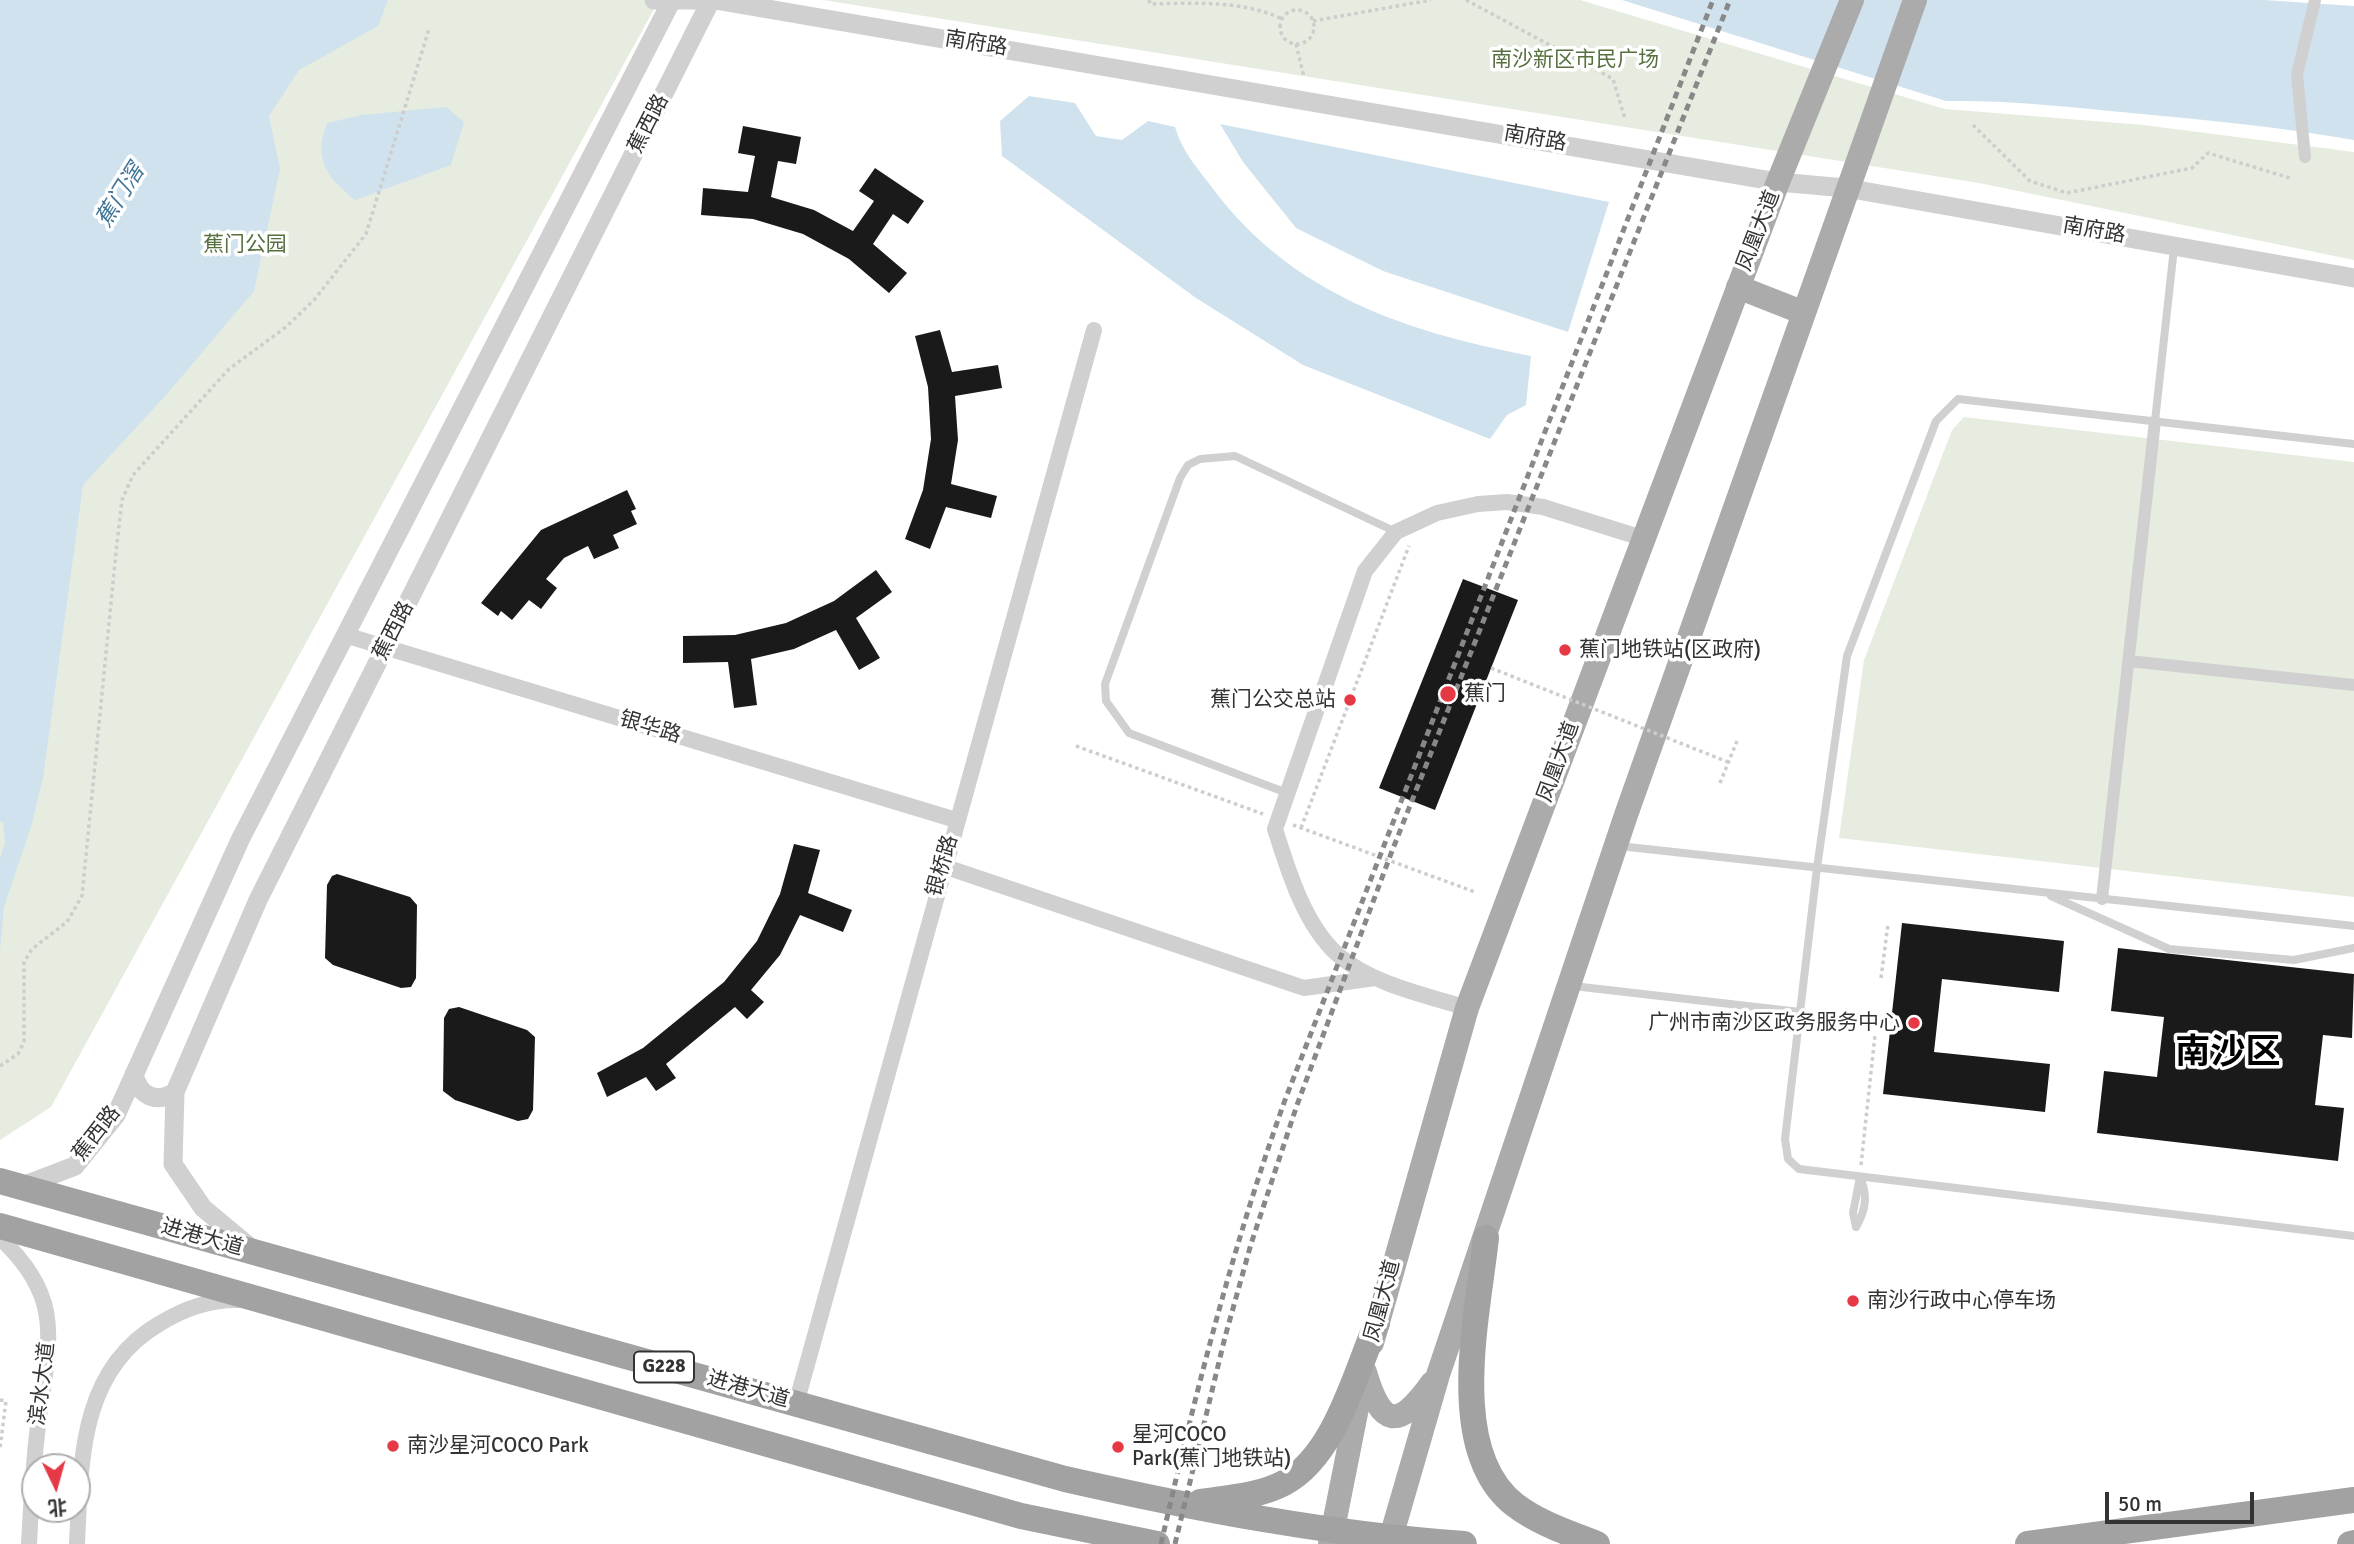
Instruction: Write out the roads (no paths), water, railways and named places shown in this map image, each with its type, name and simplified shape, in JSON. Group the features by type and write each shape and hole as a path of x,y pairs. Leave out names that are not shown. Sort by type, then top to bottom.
{"highway":[{"name":"进港大道","path":"10,1184 1065,1479 1331,1538 1464,1544"},
{"name":"进港大道","path":"0,1226 1021,1516 1157,1544"},
{"path":"1486,1238 1470,1384 1474,1434 1488,1471 1513,1504 1550,1526 1597,1544"},
{"path":"1181,1506 1254,1493 1284,1483 1312,1462 1329,1436 1377,1323"},
{"path":"2028,1544 2354,1500"}],"main road":[{"name":"凤凰大道","path":"1331,1538 1364,1371 1467,1008 1778,182 1852,0"},
{"path":"1390,1541 1438,1375 1616,846 1846,188 1915,0"},
{"path":"1738,287 1804,313"},
{"path":"1364,1371 1378,1409 1395,1417 1407,1412 1420,1401 1438,1375"}],"street":[{"path":"665,1 702,0"},
{"name":"蕉西路","path":"257,1253 203,1208 173,1164 175,1092 258,900 713,0"},
{"name":"南府路","path":"713,0 1778,182 1846,188 2354,278"},
{"path":"2305,157 2297,75 2315,0"},
{"name":"蕉西路","path":"10,1184 75,1166 116,1115 240,840 665,1"},
{"name":"银桥路","path":"796,1404 943,866 1094,330"},
{"path":"2102,899 2155,421"},
{"path":"1467,1008 1375,978 1337,954 1315,925 1287,868 1275,829 1365,571 1396,531 1437,513 1478,503 1507,502 1543,507 1643,538"},
{"name":"银华路","path":"345,635 956,820"},
{"path":"2129,661 2354,685"},
{"path":"943,866 1304,988 1375,978"},
{"path":"134,1074 137,1086 144,1094 165,1098 175,1092"},
{"name":"滨水大道","path":"0,1238 23,1261 35,1279 49,1322 50,1345 38,1425 29,1544"},
{"path":"77,1544 85,1430 93,1401 107,1374 140,1337 174,1315 222,1301 262,1301"}],"lane":[{"path":"2155,421 2175,245"},
{"path":"2354,444 1958,398 1936,421 1847,656 1817,867 1785,1139 1788,1159 1799,1169 2354,1236"},
{"path":"1288,793 1129,733 1106,701 1105,684 1180,478 1188,465 1200,459 1235,457 1396,531"},
{"path":"1616,846 2354,926"},
{"path":"2042,892 2169,948 2294,960 2354,948"},
{"path":"1570,985 1800,1012"},
{"path":"1860,1177 1866,1191 1863,1214 1856,1227 1853,1213 1860,1177"}],"water":[{"name":"蕉门滘","path":"0,0 388,0 378,26 299,70 269,116 280,169 254,291 167,394 83,485 43,778 31,827 4,907 0,950 0,858 5,843 3,822 0,822"},
{"path":"1622,0 2264,0 2354,6 2354,140 2243,124 2086,108 1946,101"},
{"path":"1029,96 1075,103 1096,136 1122,140 1148,121 1175,127 1191,160 1245,226 1279,257 1316,282 1397,321 1440,335 1531,356 1526,405 1507,415 1490,439 1303,365 1196,298 1002,156 1000,121"},
{"path":"446,107 464,122 451,165 355,200 325,167 322,147 327,123 362,115"},
{"path":"1220,124 1609,202 1568,332 1383,271 1296,228 1243,162"}],"railway":[{"path":"1161,1544 1216,1320 1248,1209 1285,1100 1713,0"},
{"path":"1175,1544 1225,1337 1251,1244 1297,1105 1392,851 1730,0"}],"place":[{"name":"蕉门地铁站(区政府)","path":"1565,650"},
{"name":"蕉门","path":"1448,694"},
{"name":"蕉门公交总站","path":"1350,700"},
{"name":"广州市南沙区政务服务中心","path":"1914,1023"},
{"name":"南沙行政中心停车场","path":"1853,1301"},
{"name":"南沙星河COCO Park","path":"393,1446"},
{"name":"星河COCO Park(蕉门地铁站)","path":"1118,1447"}],"district":[{"name":"南沙区","path":"2228,1054"}],"park label":[{"name":"南沙新区市民广场","path":"1575,60"},
{"name":"蕉门公园","path":"245,245"}]}
